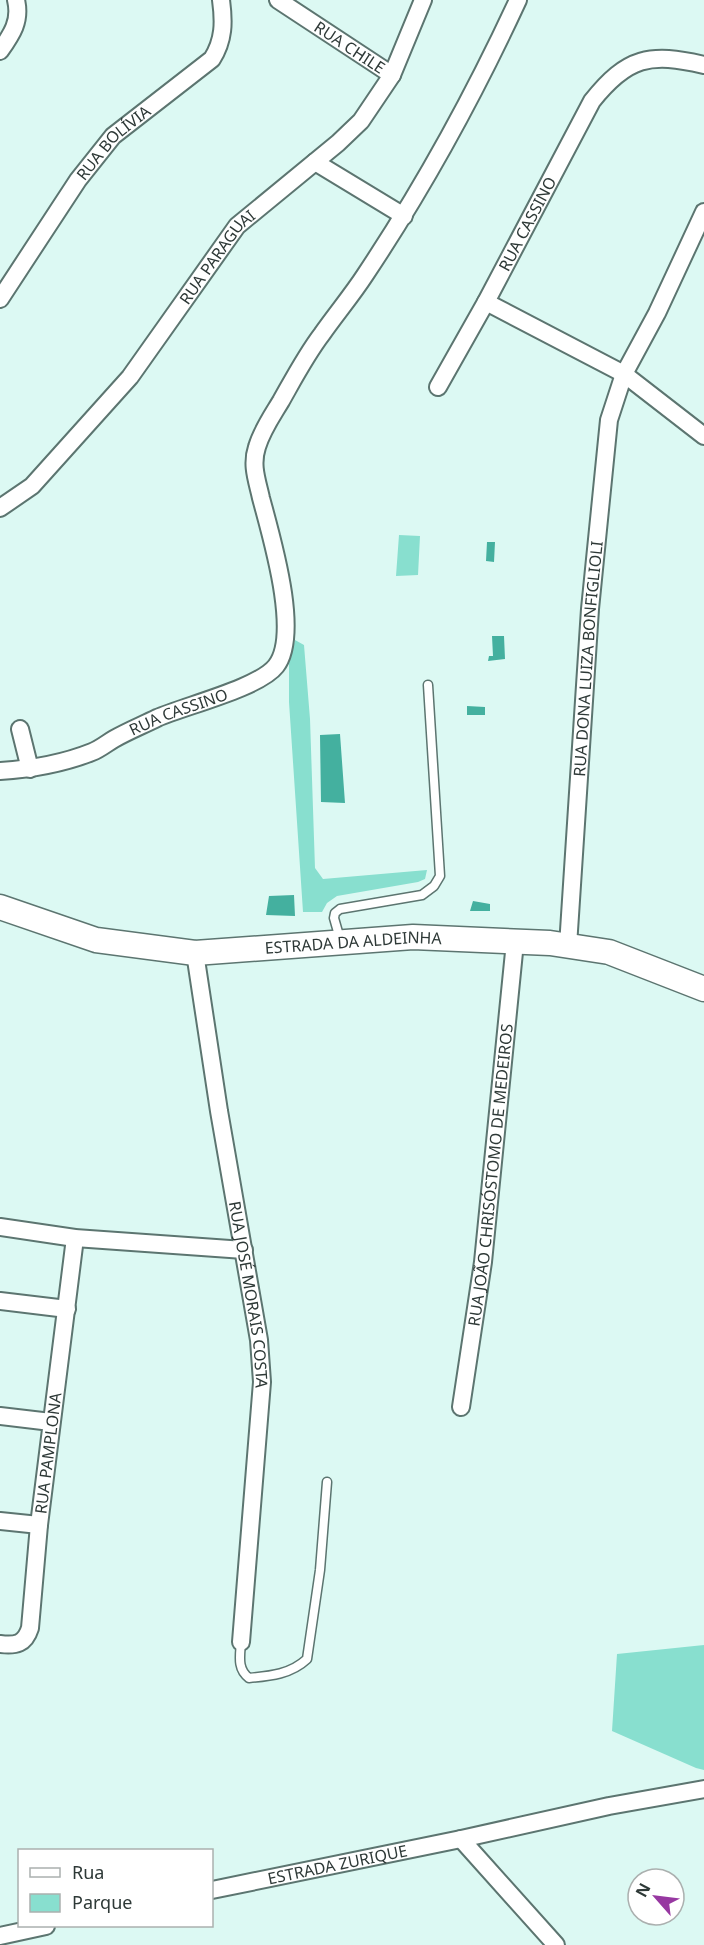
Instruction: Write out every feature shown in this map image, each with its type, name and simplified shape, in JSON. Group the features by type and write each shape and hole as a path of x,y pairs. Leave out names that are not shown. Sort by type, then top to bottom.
{"street":[{"path":"0,51 15,28 18,17 16,0"},
{"name":"RUA BOLÍVIA","path":"0,298 78,180 113,136 212,59 218,49 224,22 221,0"},
{"name":"RUA CHILE","path":"278,0 392,75"},
{"name":"RUA PARAGUAI","path":"0,508 32,486 130,377 237,226 361,121 392,75 423,0"},
{"name":"RUA CASSINO","path":"0,771 30,770 94,752 116,738 159,717 207,701 264,676 274,669 285,650 286,624 282,587 254,471 256,449 270,417 295,374 404,216 479,80 518,0"},
{"name":"RUA CASSINO","path":"438,387 486,302 592,101 607,82 624,68 648,59 680,59 704,65"},
{"path":"315,162 404,216"},
{"name":"RUA DONA LUIZA BONFIGLIOLI","path":"568,946 590,609 609,420 624,375 657,314 704,212"},
{"path":"486,302 624,375 704,436"},
{"path":"20,729 30,770"},
{"name":"ESTRADA DA ALDEINHA","path":"0,907 96,940 195,953 413,937 568,946 609,952 704,989"},
{"name":"RUA JOÃO CHRISÓSTOMO DE MEDEIROS","path":"461,1407 483,1262 515,942"},
{"name":"RUA JOSÉ MORAIS COSTA","path":"195,953 258,1340 261,1382 241,1642"},
{"path":"0,1227 75,1238 244,1250"},
{"name":"RUA PAMPLONA","path":"0,1644 12,1646 21,1643 27,1637 30,1628 51,1422 75,1238"},
{"path":"0,1301 67,1309"},
{"path":"0,1416 51,1422"},
{"path":"0,1521 39,1526"},
{"name":"ESTRADA ZURIQUE","path":"213,1890 609,1806 704,1789"},
{"path":"461,1839 556,1945"},
{"path":"0,1935 41,1927"}],"lane":[{"path":"340,943 334,918 335,913 340,909 422,895 434,886 440,876 428,685"},
{"path":"241,1642 242,1672 249,1678 281,1674 298,1668 307,1659 320,1570 327,1482"}],"green space":[{"path":"399,535 420,536 418,575 396,576"},
{"path":"295,640 304,645 310,719 315,868 323,879 427,870 425,879 418,882 337,896 327,903 322,912 303,912 289,702 289,663"},
{"path":"704,1645 704,1770 612,1731 617,1654"}],"shaded area":[{"path":"487,542 495,542 494,562 486,561"},
{"path":"492,636 504,636 505,659 488,661 489,656 493,656"},
{"path":"467,706 485,707 485,715 467,715"},
{"path":"340,734 345,803 321,802 320,735"},
{"path":"294,895 295,916 266,915 269,896"},
{"path":"473,901 490,904 490,911 470,911"}]}
